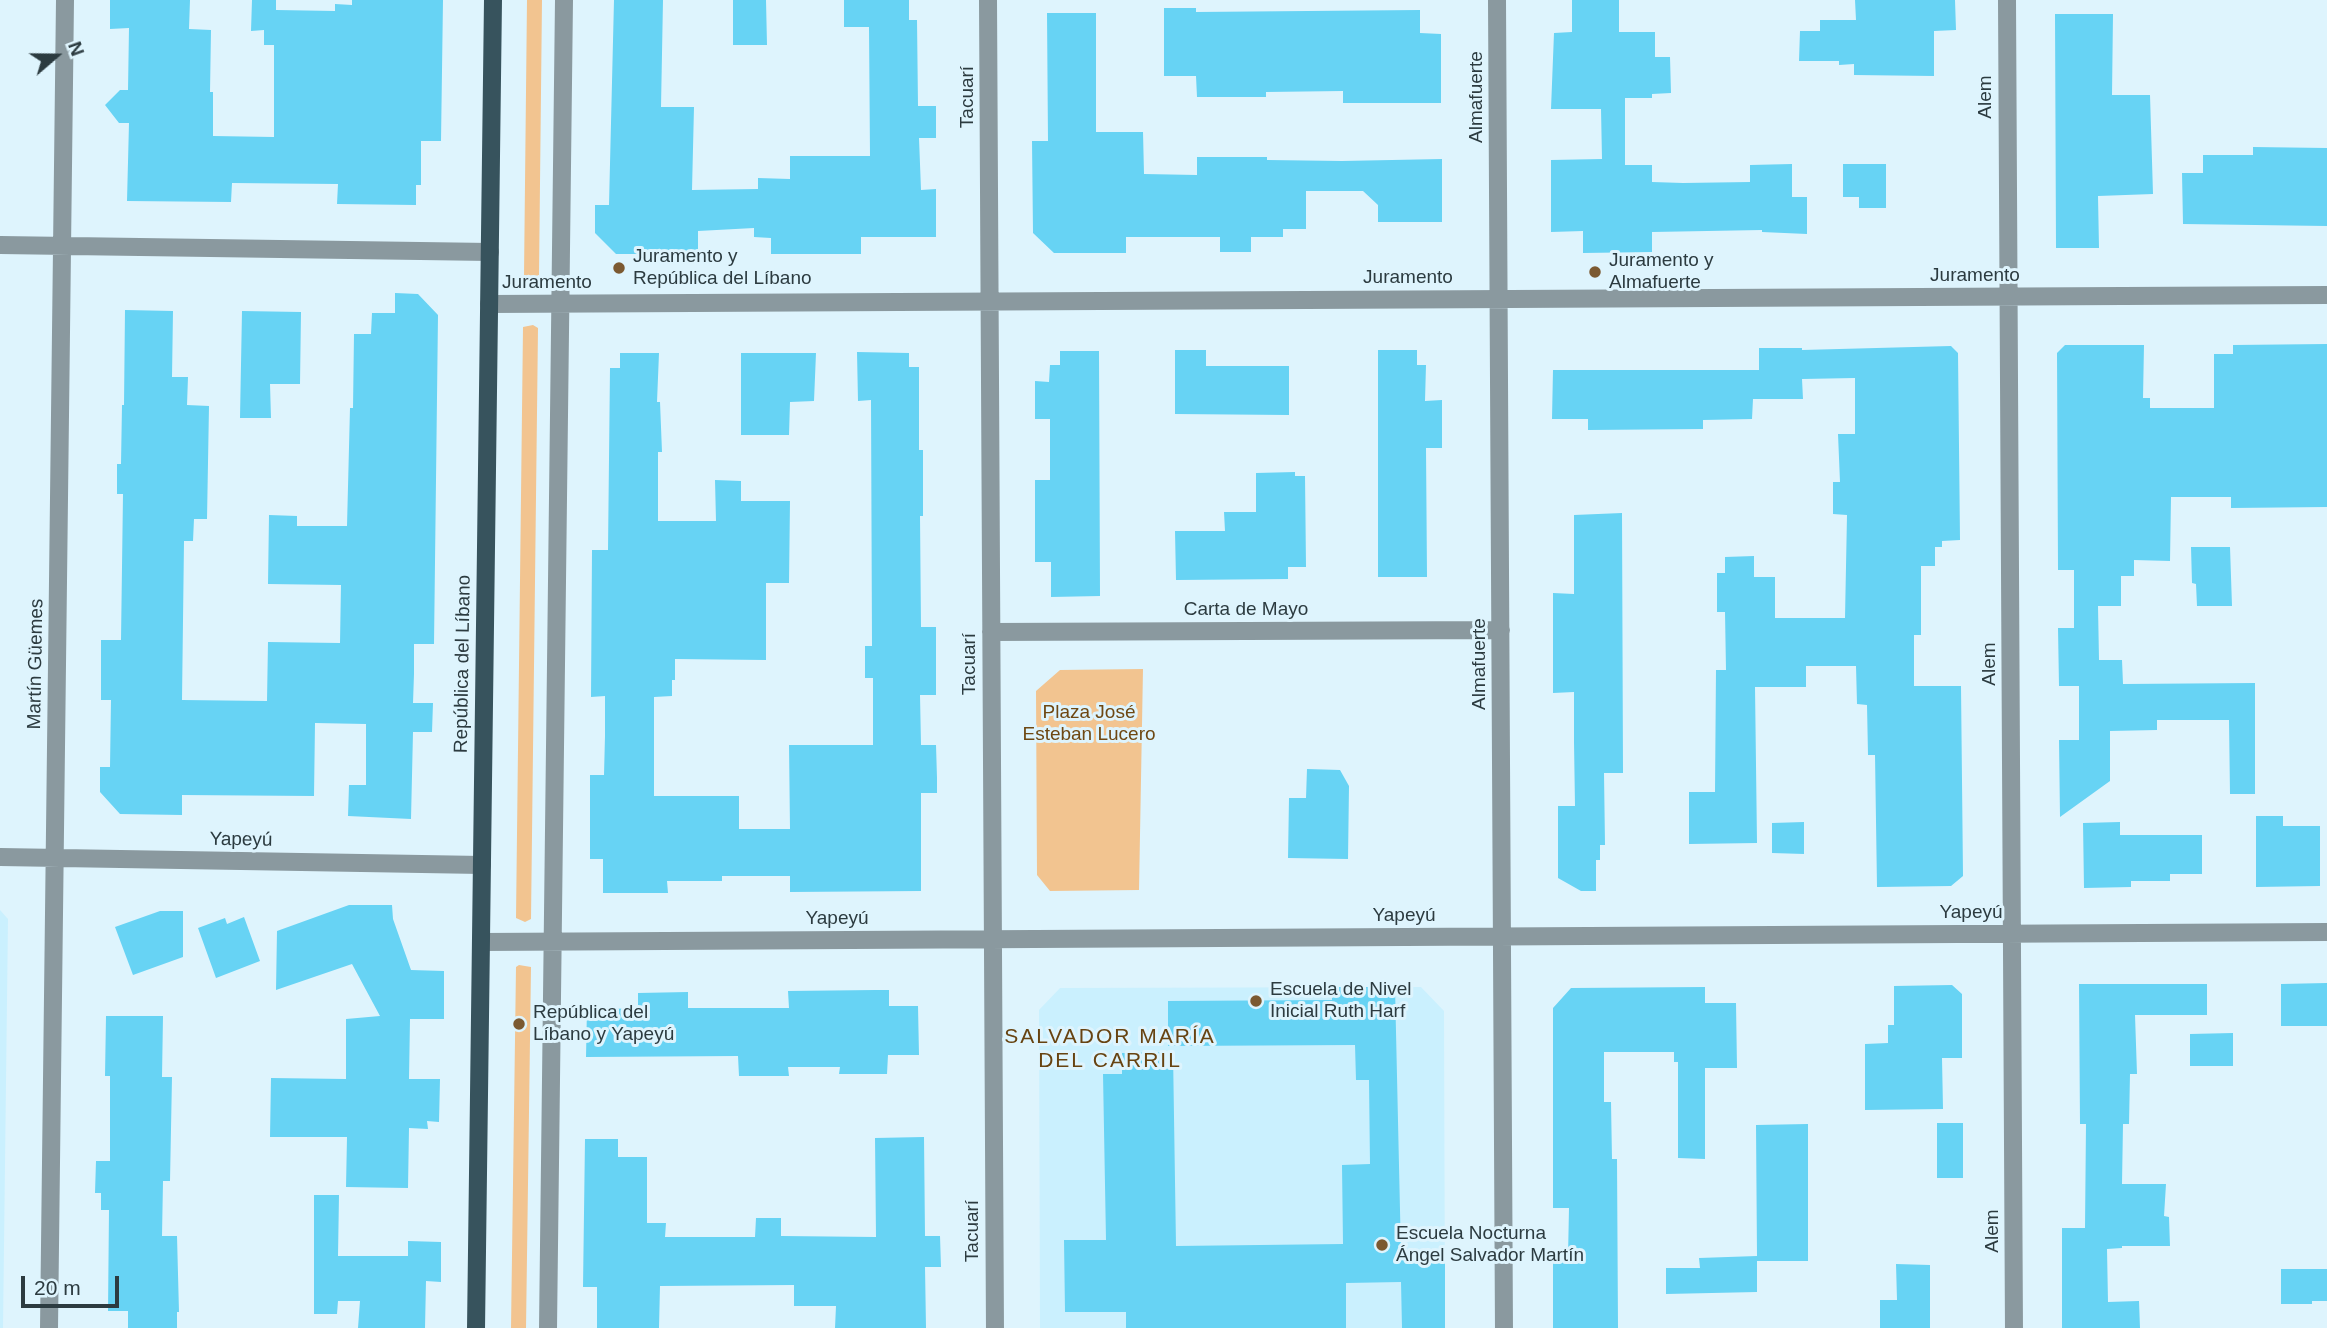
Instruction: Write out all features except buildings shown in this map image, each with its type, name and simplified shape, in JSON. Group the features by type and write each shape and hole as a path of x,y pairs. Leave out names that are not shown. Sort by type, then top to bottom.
{"main road":[{"name":"República del Líbano","path":"476,1328 493,0"}],"street":[{"name":"Martín Güemes","path":"49,1328 65,0"},
{"path":"548,1328 565,0"},
{"name":"Tacuarí","path":"988,0 995,1328"},
{"name":"Almafuerte","path":"1497,0 1504,1328"},
{"name":"Alem","path":"2007,0 2014,1328"},
{"name":"Juramento","path":"0,245 490,252"},
{"name":"Juramento","path":"489,304 2327,295"},
{"name":"Carta de Mayo","path":"991,632 1501,630"},
{"name":"Yapeyú","path":"0,857 482,865"},
{"name":"Yapeyú","path":"481,942 2327,932"}],"shaded area":[{"path":"0,910 8,919 3,1328 0,1328"},
{"path":"1421,987 1444,1011 1445,1328 1040,1328 1039,1010 1060,988"}],"green space":[{"path":"527,0 542,0 539,275 531,278 524,275"},
{"path":"533,325 538,328 531,919 525,922 516,918 523,327"},
{"name":"Plaza José Esteban Lucero","path":"1143,669 1139,890 1050,891 1037,875 1036,691 1060,670"},
{"path":"516,967 531,967 526,1328 511,1328"}],"place":[{"name":"Juramento y República del Líbano","path":"619,268"},
{"name":"Juramento y Almafuerte","path":"1595,272"},
{"name":"Escuela de Nivel Inicial Ruth Harf","path":"1256,1001"},
{"name":"República del Líbano y Yapeyú","path":"519,1024"},
{"name":"Escuela Nocturna Ángel Salvador Martín","path":"1382,1245"}],"district":[{"name":"SALVADOR MARÍA DEL CARRIL","path":"1110,1049"}]}
